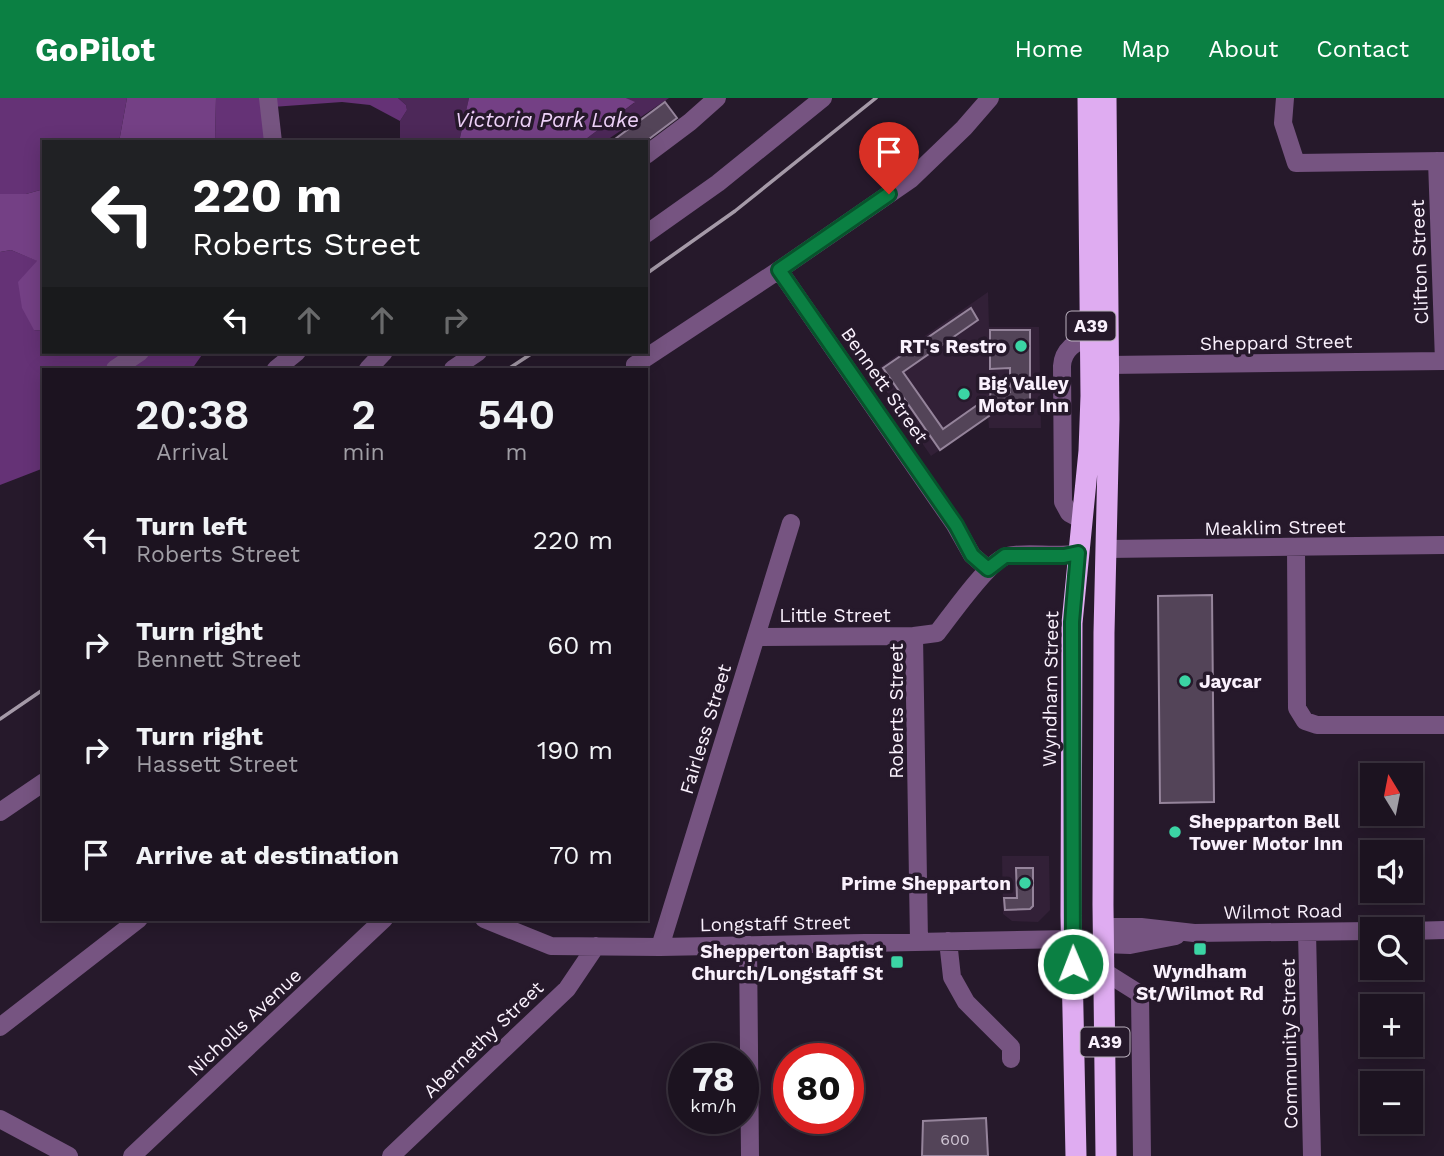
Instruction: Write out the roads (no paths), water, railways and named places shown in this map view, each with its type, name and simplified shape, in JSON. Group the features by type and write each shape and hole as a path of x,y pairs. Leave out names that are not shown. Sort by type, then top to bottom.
{"highway":[{"name":"Wyndham Street","path":"1076,1156 1072,939 1072,622 1091,396 1088,98"},
{"name":"A39","path":"1106,98 1109,419 1103,936 1106,1156"},
{"path":"1078,553 1106,549"},
{"path":"1072,939 1103,936"}],"street":[{"path":"268,98 273,140"},
{"path":"648,154 717,98"},
{"path":"648,233 718,183 822,98"},
{"path":"636,368 635,365 911,179 964,128 990,98"},
{"path":"1285,98 1283,123 1296,163 1440,161"},
{"name":"Clifton Street","path":"1440,161 1444,361"},
{"name":"Bennett Street","path":"779,270 956,525 972,555 992,565"},
{"path":"1082,520 1069,513 1063,502 1062,359 1075,343 1091,335"},
{"path":"116,368 137,354"},
{"path":"277,368 295,354"},
{"path":"369,368 382,354"},
{"path":"454,368 475,354"},
{"name":"Sheppard Street","path":"1108,365 1444,361"},
{"path":"1062,378 1078,384 1091,396"},
{"name":"Fairless Street","path":"660,947 791,523"},
{"name":"Meaklim Street","path":"1106,549 1444,545"},
{"path":"1296,548 1297,708 1306,722 1317,725 1444,725"},
{"path":"992,565 1011,555 1064,556 1078,553"},
{"name":"Roberts Street","path":"919,941 914,636 937,633 992,565"},
{"name":"Little Street","path":"756,637 914,636"},
{"path":"0,812 42,783"},
{"path":"0,1027 136,921"},
{"name":"Nicholls Avenue","path":"132,1156 382,921"},
{"name":"Longstaff Street","path":"489,921 551,946 660,947 1072,939"},
{"path":"1423,930 1444,930"},
{"name":"Wilmot Road","path":"1103,936 1130,945 1194,933 1360,931"},
{"name":"Community Street","path":"1307,932 1312,1156"},
{"path":"948,941 952,977 967,1002 1011,1047 1011,1059"},
{"path":"748,945 750,1156"},
{"name":"Abernethy Street","path":"391,1156 567,989 596,946"},
{"path":"1105,972 1140,994 1142,1156"},
{"path":"0,1119 69,1156"}],"water":[{"path":"127,98 216,98 215,140 119,140"},
{"name":"Victoria Park Lake","path":"469,98 626,98 635,102 585,140 459,140"},
{"path":"42,190 42,331 34,330 22,308 18,282 37,261 11,250 0,252 0,194 26,194"}],"railway":[{"path":"648,273 735,211 876,98"},
{"path":"510,368 531,354"},
{"path":"0,719 42,690"}],"place":[{"name":"RT's Restro","path":"1021,346"},
{"name":"Big Valley Motor Inn","path":"964,394"},
{"name":"Jaycar","path":"1185,681"},
{"name":"Shepparton Bell Tower Motor Inn","path":"1175,832"},
{"name":"Prime Shepparton","path":"1025,883"},
{"name":"Wyndham St/Wilmot Rd","path":"1200,949"},
{"name":"Shepperton Baptist Church/Longstaff St","path":"897,962"}]}
